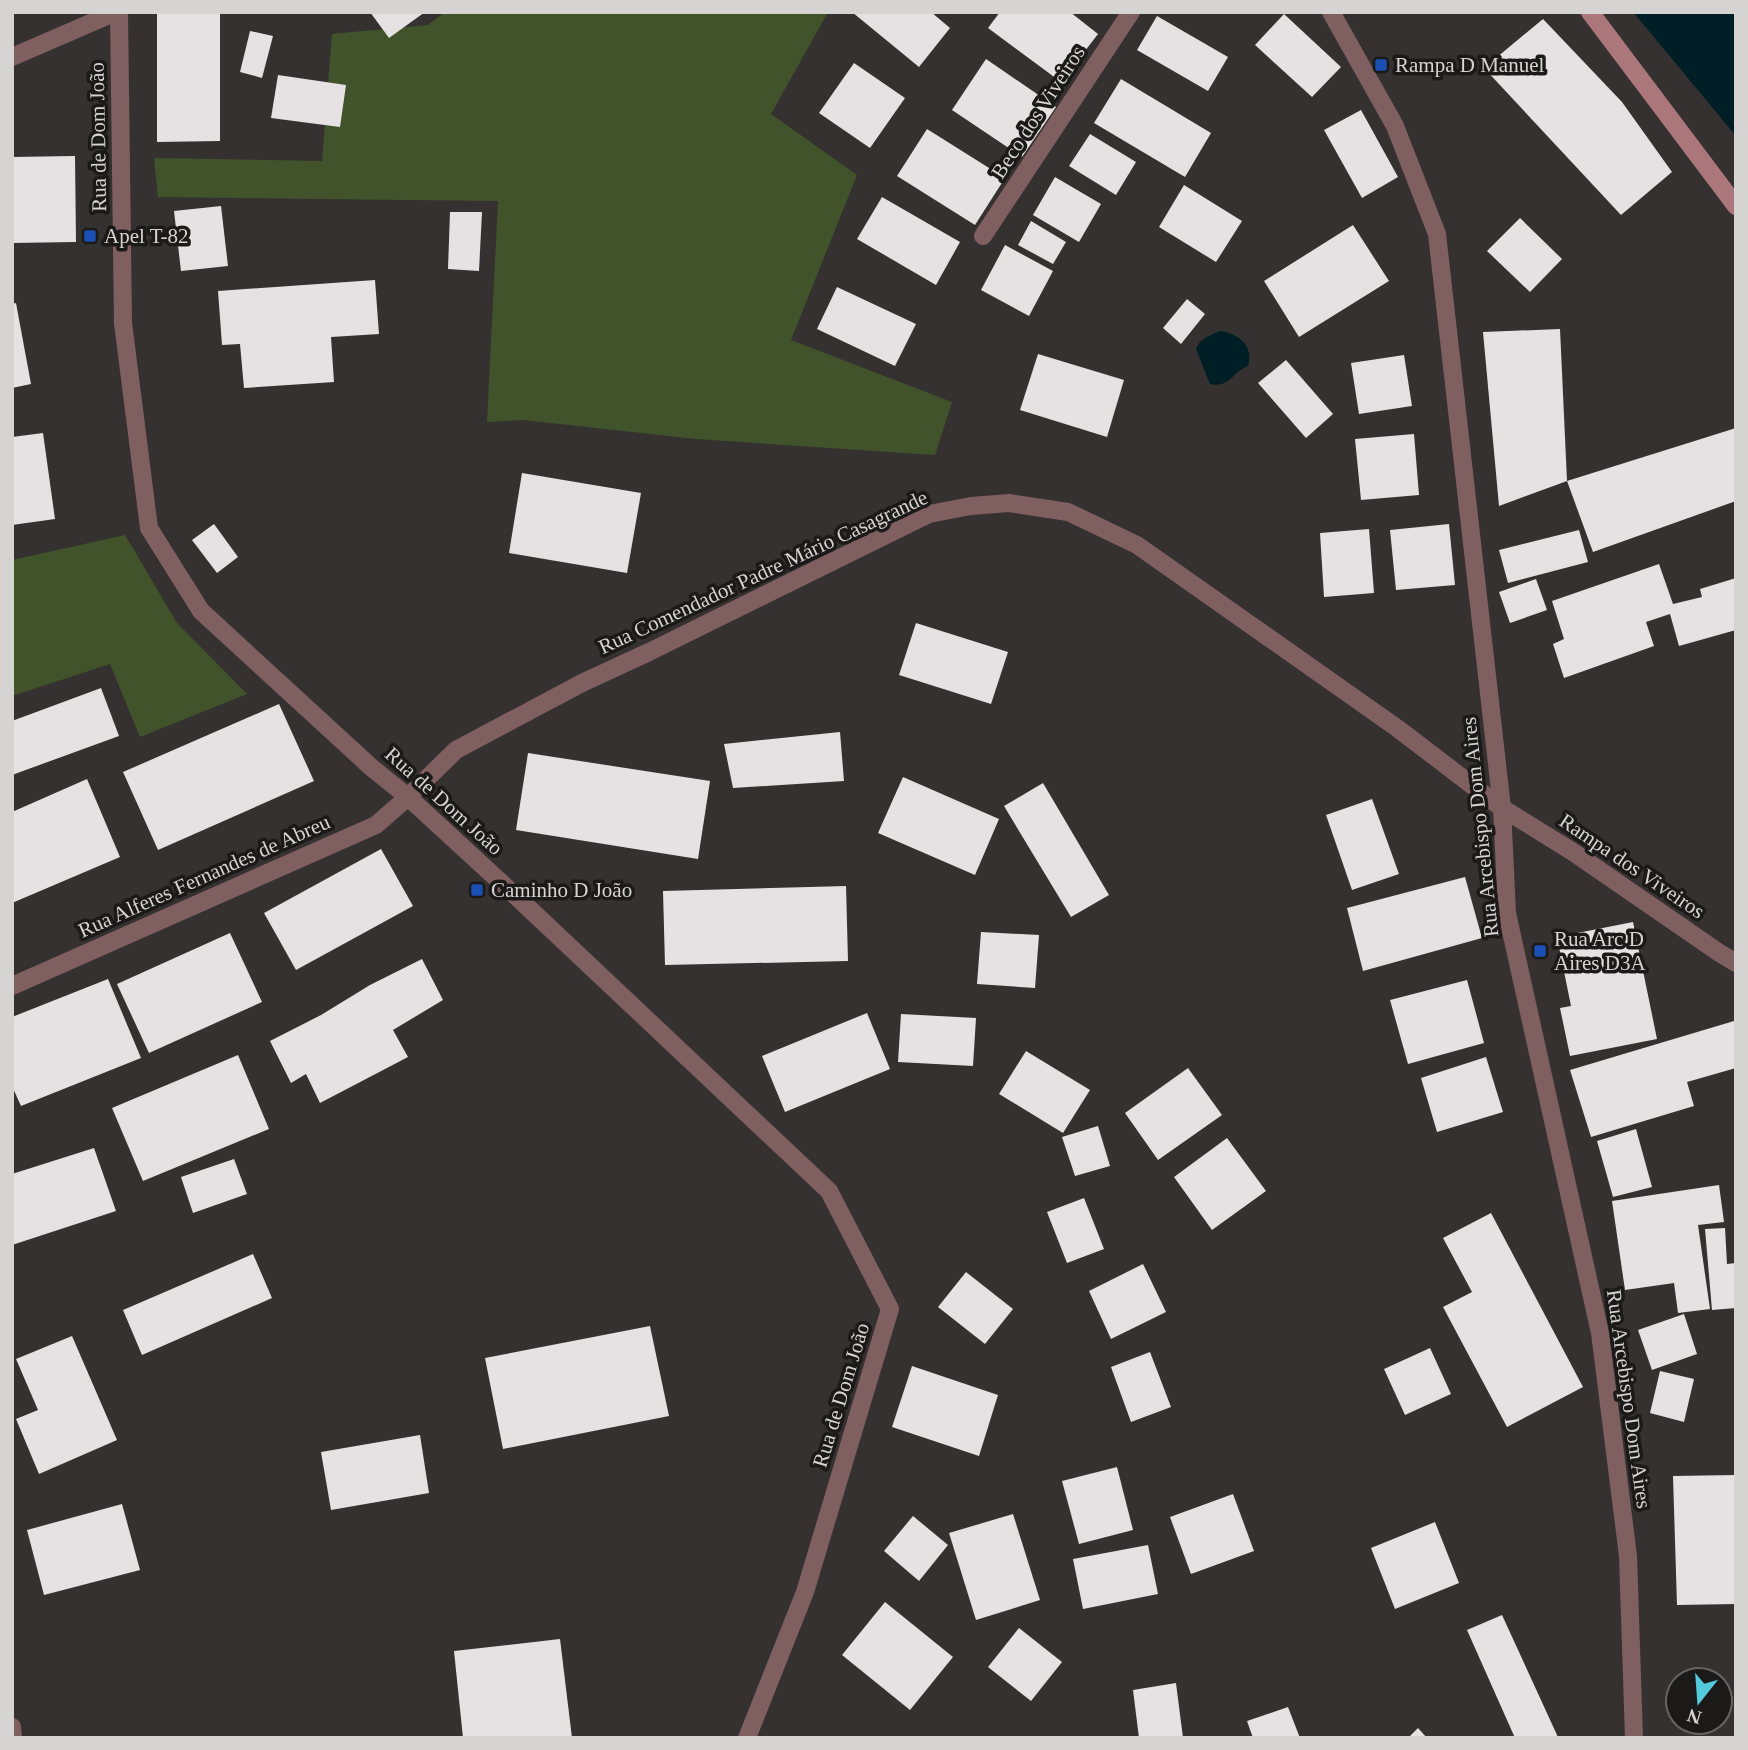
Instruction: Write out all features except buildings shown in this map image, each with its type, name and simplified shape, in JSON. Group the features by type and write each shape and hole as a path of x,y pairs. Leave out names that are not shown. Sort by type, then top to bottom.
{"main road":[{"path":"1590,12 1736,206"}],"street":[{"path":"12,57 118,12"},
{"name":"Rua de Dom João","path":"118,12 123,323 149,528 201,611 519,899 829,1191 890,1310 805,1592 747,1738"},
{"name":"Beco dos Viveiros","path":"983,236 1130,12"},
{"name":"Rua Arcebispo Dom Aires","path":"1331,12 1395,126 1437,234 1502,808 1507,913 1600,1333 1628,1556 1634,1738"},
{"name":"Rua Comendador Padre Mário Casagrande","path":"408,797 456,750 582,683 929,514 971,506 1009,503 1068,512 1137,545 1396,727 1502,808"},
{"name":"Rua Alferes Fernandes de Abreu","path":"12,986 376,825 408,797"},
{"name":"Rampa dos Viveiros","path":"1502,808 1573,852 1736,962"},
{"path":"12,1727 13,1738"}],"green space":[{"path":"445,12 828,12 771,114 857,175 791,340 952,402 935,455 696,439 523,420 487,422 498,201 158,197 154,158 322,161 332,34 428,25"},
{"path":"125,535 177,623 247,694 140,737 110,664 12,696 12,560"}],"water":[{"path":"1633,12 1736,12 1736,136"},
{"path":"1220,331 1239,338 1247,347 1249,359 1248,366 1226,382 1217,385 1210,384 1196,349 1203,340"}],"place":[{"name":"Rampa D Manuel","path":"1381,65"},
{"name":"Apel T-82","path":"90,236"},
{"name":"Caminho D João","path":"477,890"},
{"name":"Rua Arc D Aires D3A","path":"1540,951"}]}
